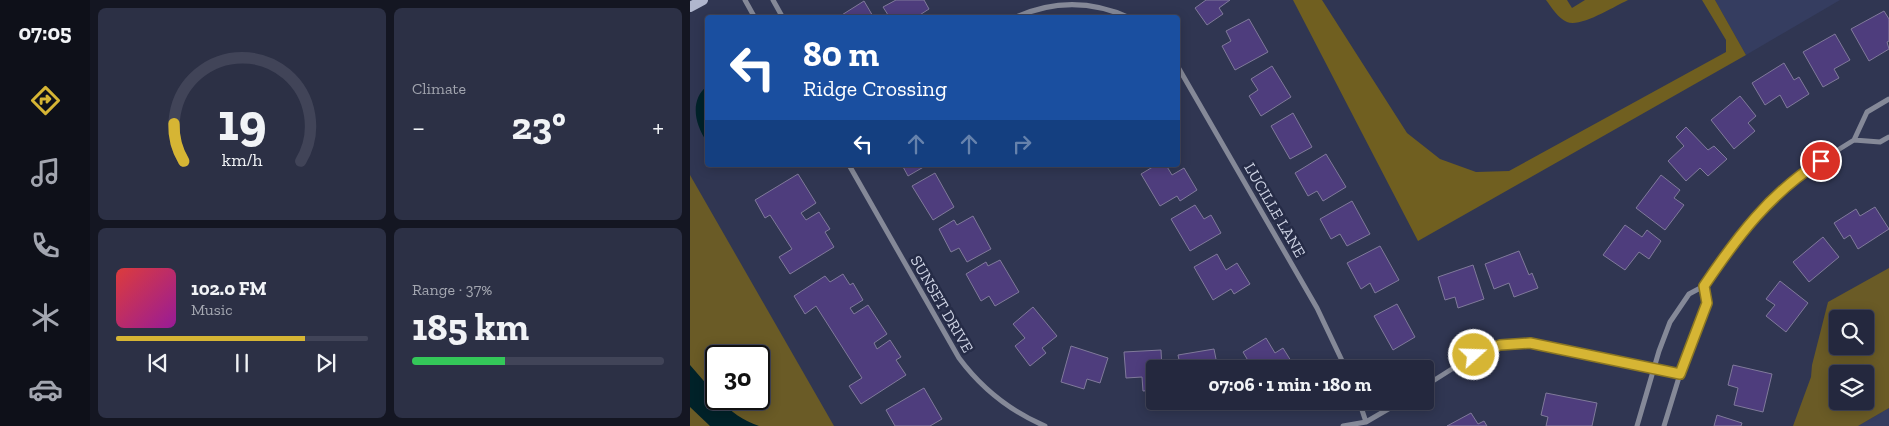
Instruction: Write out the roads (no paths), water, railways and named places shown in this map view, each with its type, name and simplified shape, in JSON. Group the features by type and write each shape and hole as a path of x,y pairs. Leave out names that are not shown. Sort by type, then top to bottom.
{"main road":[{"path":"690,7 703,0"}],"street":[{"path":"745,0 753,15"},
{"path":"774,0 782,15"},
{"path":"1021,15 1048,3 1068,2 1105,6 1124,15"},
{"name":"LUCILLE LANE","path":"1180,70 1317,308 1342,360"},
{"path":"1637,426 1670,322 1689,294 1704,286 1732,244 1768,202 1804,171 1854,140 1867,112 1889,98"},
{"path":"1854,140 1880,142 1889,137"},
{"name":"SUNSET DRIVE","path":"851,167 963,364 982,385 1004,404 1045,426"},
{"path":"1664,426 1680,374 1707,303 1704,286"},
{"path":"1434,380 1474,355 1500,345 1514,343 1544,345 1680,374"},
{"path":"1362,410 1366,422"},
{"path":"1343,426 1366,422 1387,410"}]}
